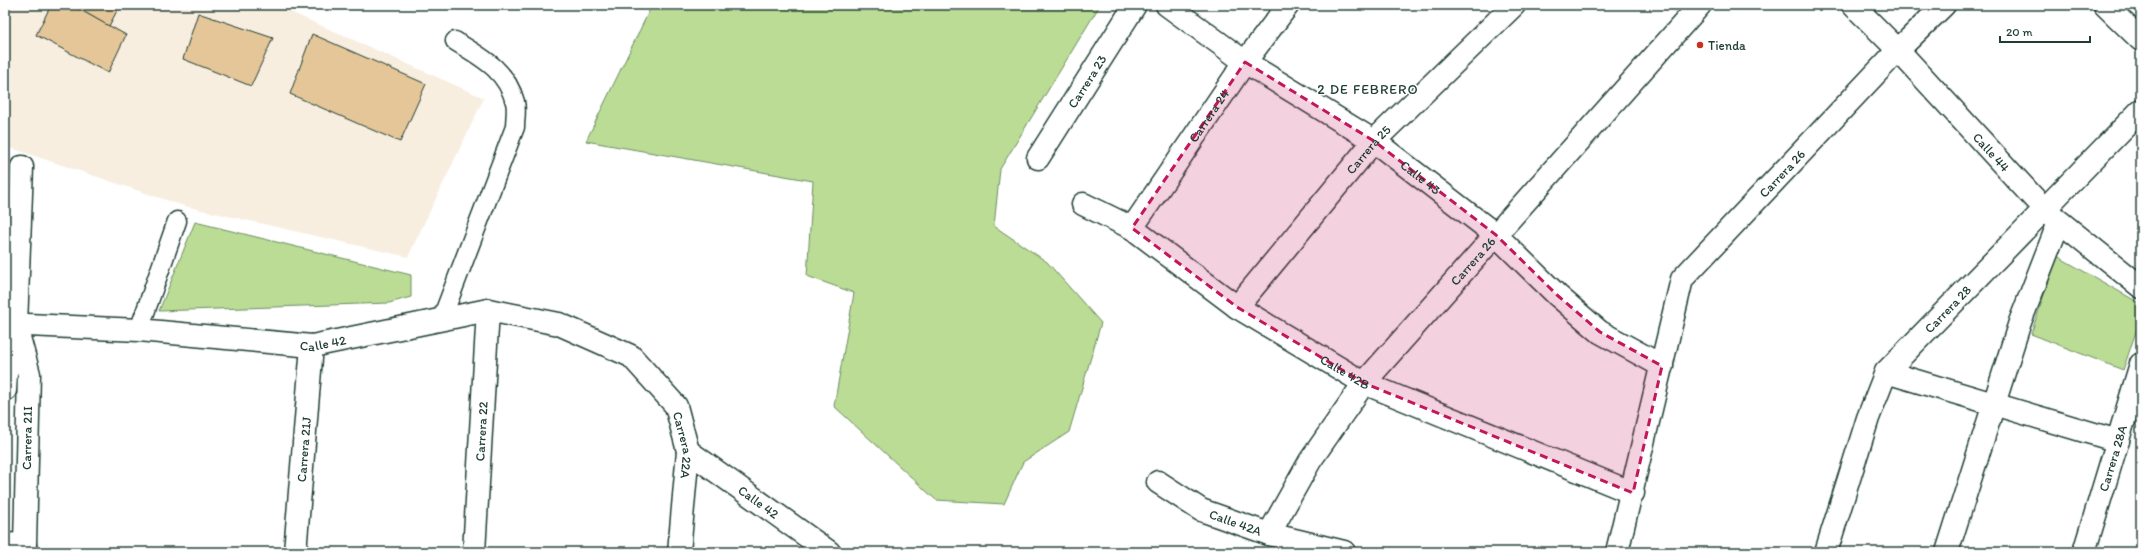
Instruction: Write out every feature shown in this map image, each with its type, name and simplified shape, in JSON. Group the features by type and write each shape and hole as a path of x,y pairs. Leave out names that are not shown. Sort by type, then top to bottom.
{"street":[{"name":"Carrera 23","path":"1038,158 1135,5"},
{"name":"Calle 43","path":"1167,5 1245,62 1374,141 1496,235 1557,295 1600,332 1662,366"},
{"name":"Carrera 24","path":"1132,228 1245,62 1288,5"},
{"name":"Carrera 25","path":"1237,307 1374,141 1514,5"},
{"name":"Carrera 26","path":"1269,534 1310,461 1364,383 1700,5"},
{"name":"Calle 44","path":"1853,5 1898,50 2052,216 2141,287"},
{"name":"Carrera 26","path":"1617,552 1633,493 1682,279 1898,50 1944,5"},
{"path":"2105,5 2141,40"},
{"name":"Carrera 28","path":"1826,552 1868,418 1886,372 2052,216 2141,110"},
{"name":"Carrera 21I","path":"5,390 22,167"},
{"name":"Calle 42B","path":"1082,204 1132,228 1237,307 1364,383 1633,493"},
{"path":"1947,552 2052,216"},
{"name":"Calle 42","path":"10,325 139,330 312,346 442,318 488,310 559,324 631,356"},
{"name":"Carrera 22","path":"474,552 488,310"},
{"name":"Carrera 21I","path":"10,325 29,374 18,547"},
{"name":"Carrera 21J","path":"295,552 312,346"},
{"name":"Carrera 22A","path":"631,356 676,406 688,450 679,552"},
{"name":"Carrera 28A","path":"2085,552 2141,364"},
{"path":"1886,372 2118,440"},
{"name":"Calle 42","path":"688,450 829,552"},
{"name":"Calle 42A","path":"1158,482 1201,510 1269,534 1344,552"}],"lane":[{"path":"442,318 515,127 515,102 502,75 494,65 455,41"},
{"path":"139,330 177,221"}],"highlighted area":[{"path":"1245,62 1374,141 1496,235 1557,295 1600,332 1662,366 1633,493 1364,383 1237,307 1132,228"}],"shaded area":[{"path":"5,5 275,5 484,98 408,257 184,206 5,146"}],"green space":[{"path":"652,5 1100,5 1000,169 994,226 1047,262 1101,323 1069,432 1023,462 1004,504 936,500 834,406 854,293 807,276 813,181 586,141"},
{"path":"195,222 411,275 411,297 389,303 159,311"},
{"path":"2057,256 2141,304 2141,317 2123,370 2031,334"}],"building":[{"path":"51,5 72,5 126,35 108,73 36,35"},
{"path":"72,5 120,5 109,26"},
{"path":"198,13 273,38 251,86 183,59"},
{"path":"312,34 426,84 400,142 290,94"}],"place":[{"name":"Tienda","path":"1700,45"}],"district":[{"name":"2 DE FEBRERO","path":"1368,89"}]}
